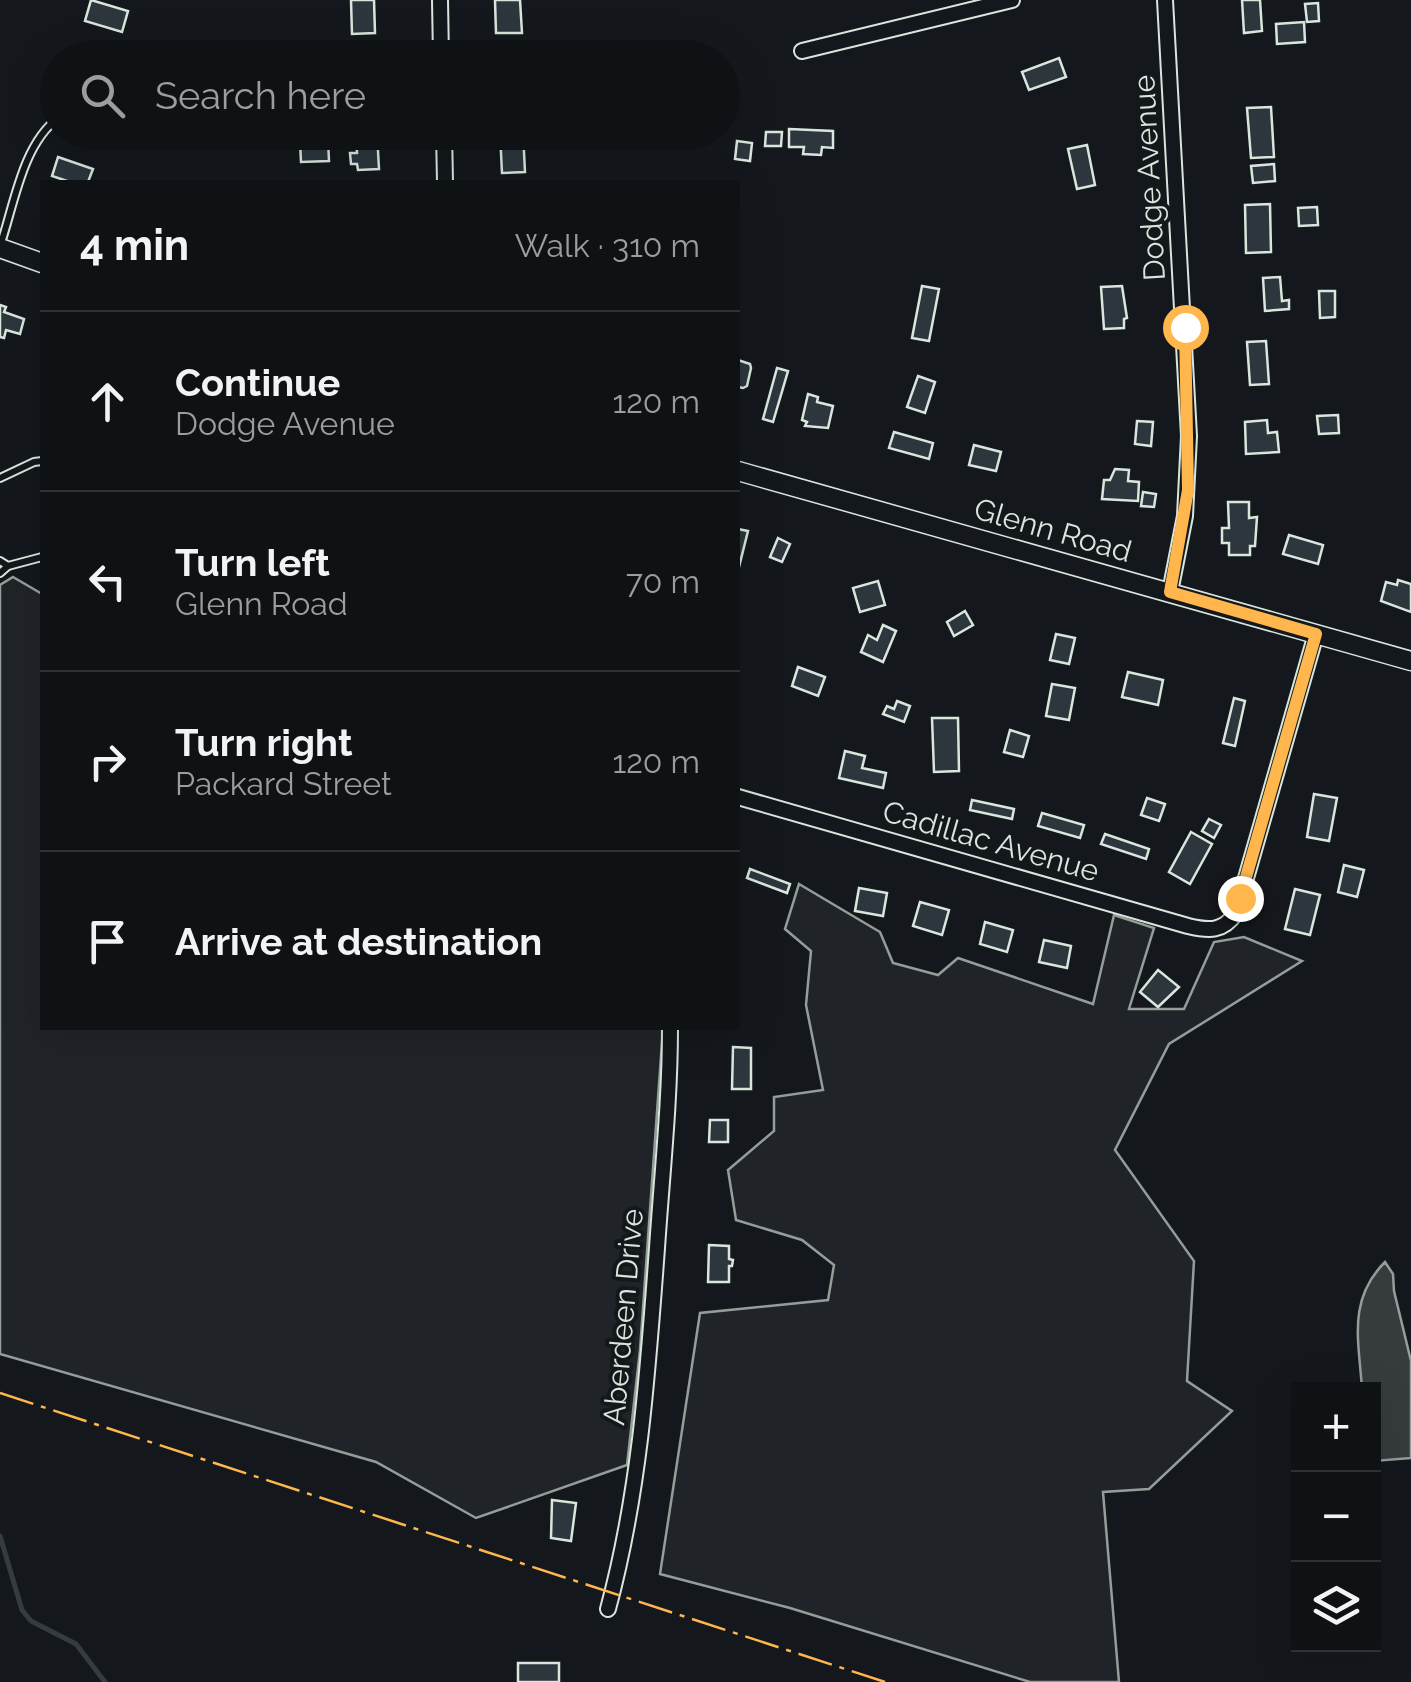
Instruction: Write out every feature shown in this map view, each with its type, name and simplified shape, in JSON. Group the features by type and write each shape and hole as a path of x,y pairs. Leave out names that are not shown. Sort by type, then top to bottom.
{"street":[{"path":"440,0 441,40"},
{"path":"802,50 1012,0"},
{"name":"Dodge Avenue","path":"1165,0 1189,436 1185,516 1170,592"},
{"path":"445,150 446,180"},
{"path":"0,247 40,262"},
{"name":"Glenn Road","path":"740,472 1411,660"},
{"name":"Cadillac Avenue","path":"740,799 1212,930 1229,923 1240,898 1316,634"},
{"name":"Aberdeen Drive","path":"608,1609 631,1503 648,1367 670,1030"}],"lane":[{"path":"0,247 40,138"},
{"path":"0,478 40,461"},
{"path":"0,573 8,566 40,557"},
{"path":"0,561 8,566"}],"shaded area":[{"path":"13,577 40,593 40,1030 663,1030 640,1350 627,1465 476,1518 376,1462 0,1354 0,585"},
{"path":"799,884 880,932 893,963 938,975 958,958 1093,1004 1114,915 1154,928 1129,1009 1184,1009 1214,942 1244,937 1302,961 1169,1044 1115,1150 1194,1261 1187,1381 1232,1411 1149,1489 1103,1492 1119,1682 1030,1682 790,1608 660,1574 700,1313 828,1300 834,1265 802,1240 736,1220 728,1170 774,1131 774,1097 823,1090 806,1005 811,951 785,929"},
{"path":"1385,1262 1393,1274 1411,1361 1411,1458 1381,1460 1381,1382 1361,1382 1358,1322 1360,1306 1373,1276"}],"building":[{"path":"91,0 128,11 122,32 85,21"},
{"path":"351,0 374,0 375,33 352,34"},
{"path":"495,0 520,0 522,33 496,33"},
{"path":"1242,0 1260,0 1262,31 1244,33"},
{"path":"1318,3 1319,21 1307,22 1305,4"},
{"path":"1304,22 1305,42 1277,44 1276,24"},
{"path":"1059,58 1066,77 1029,90 1022,72"},
{"path":"1271,107 1274,157 1251,158 1247,108"},
{"path":"789,129 833,131 833,148 822,147 821,155 803,154 804,147 789,147"},
{"path":"766,132 782,132 781,146 765,146"},
{"path":"740,141 752,143 750,161 735,159"},
{"path":"1087,145 1095,185 1077,189 1068,149"},
{"path":"300,150 328,150 329,161 301,162"},
{"path":"378,150 379,169 358,170 357,164 351,164 350,153"},
{"path":"501,150 524,150 525,172 502,173"},
{"path":"58,157 93,169 89,180 52,176"},
{"path":"1274,164 1275,181 1253,183 1251,166"},
{"path":"1270,204 1271,252 1246,253 1245,205"},
{"path":"1317,207 1318,225 1299,226 1298,208"},
{"path":"1280,277 1282,301 1289,300 1289,309 1265,311 1263,278"},
{"path":"922,286 939,289 929,341 912,338"},
{"path":"1122,286 1127,318 1124,328 1104,329 1101,287"},
{"path":"1319,291 1335,291 1335,317 1320,318"},
{"path":"0,305 6,307 4,312 24,319 20,334 6,330 4,338 0,337"},
{"path":"1266,341 1269,384 1250,385 1247,342"},
{"path":"740,361 751,368 740,387"},
{"path":"777,368 788,371 773,422 763,419"},
{"path":"918,376 935,382 925,413 907,407"},
{"path":"808,394 818,397 817,402 833,406 828,428 805,426 807,422 802,420"},
{"path":"1338,415 1339,433 1319,434 1317,416"},
{"path":"1267,420 1268,433 1277,432 1279,452 1246,454 1245,422"},
{"path":"1137,421 1153,422 1151,446 1135,444"},
{"path":"894,432 933,443 929,459 889,448"},
{"path":"974,445 1001,452 996,471 969,465"},
{"path":"1115,469 1129,470 1128,481 1139,482 1138,501 1102,499 1104,480 1110,480"},
{"path":"1143,492 1156,494 1154,507 1141,506"},
{"path":"1228,502 1249,502 1249,518 1257,517 1255,546 1250,546 1250,555 1229,555 1229,543 1222,543 1222,528 1229,528"},
{"path":"740,529 748,531 740,563"},
{"path":"1289,535 1323,545 1318,564 1283,554"},
{"path":"778,538 790,544 782,562 770,557"},
{"path":"1398,580 1411,584 1411,612 1381,601 1386,582 1397,585"},
{"path":"878,581 885,605 860,612 853,588"},
{"path":"965,611 973,625 954,636 947,622"},
{"path":"883,625 896,631 883,662 861,652 868,635 877,640"},
{"path":"1056,634 1075,638 1069,664 1050,660"},
{"path":"798,667 825,677 818,696 792,686"},
{"path":"1128,672 1163,680 1158,705 1122,697"},
{"path":"1052,684 1075,688 1069,720 1046,716"},
{"path":"1234,698 1245,701 1235,746 1223,743"},
{"path":"897,701 910,706 904,722 883,714 887,706 894,709"},
{"path":"932,718 958,718 959,771 934,772"},
{"path":"1010,730 1029,736 1023,757 1004,752"},
{"path":"845,751 865,756 862,768 886,773 883,788 839,778"},
{"path":"1314,794 1337,798 1329,841 1307,837"},
{"path":"1147,798 1165,804 1159,821 1141,815"},
{"path":"972,800 1014,809 1012,819 970,810"},
{"path":"1042,813 1084,825 1080,838 1038,826"},
{"path":"1209,819 1221,825 1214,838 1202,831"},
{"path":"1191,832 1212,844 1190,884 1169,872"},
{"path":"1105,834 1149,849 1146,859 1101,844"},
{"path":"1344,865 1364,870 1357,897 1338,892"},
{"path":"750,869 790,884 787,893 747,878"},
{"path":"859,888 887,893 883,916 855,911"},
{"path":"1295,889 1320,895 1310,935 1285,929"},
{"path":"920,902 949,910 942,935 913,926"},
{"path":"985,922 1013,930 1007,952 980,944"},
{"path":"1044,940 1071,946 1067,968 1039,962"},
{"path":"1158,970 1179,987 1158,1007 1140,992"},
{"path":"733,1047 751,1048 751,1089 732,1089"},
{"path":"710,1120 728,1120 728,1142 709,1142"},
{"path":"709,1245 729,1246 729,1259 733,1260 729,1282 708,1282"},
{"path":"552,1500 576,1503 571,1541 551,1538"},
{"path":"518,1663 559,1663 559,1682 518,1682"}],"waterway":[{"path":"0,1536 22,1610 31,1621 76,1644 105,1682"}],"power":[{"path":"0,1393 885,1682"}],"route":[{"path":"1185,327 1188,490 1170,592 1316,634 1240,898"}]}
